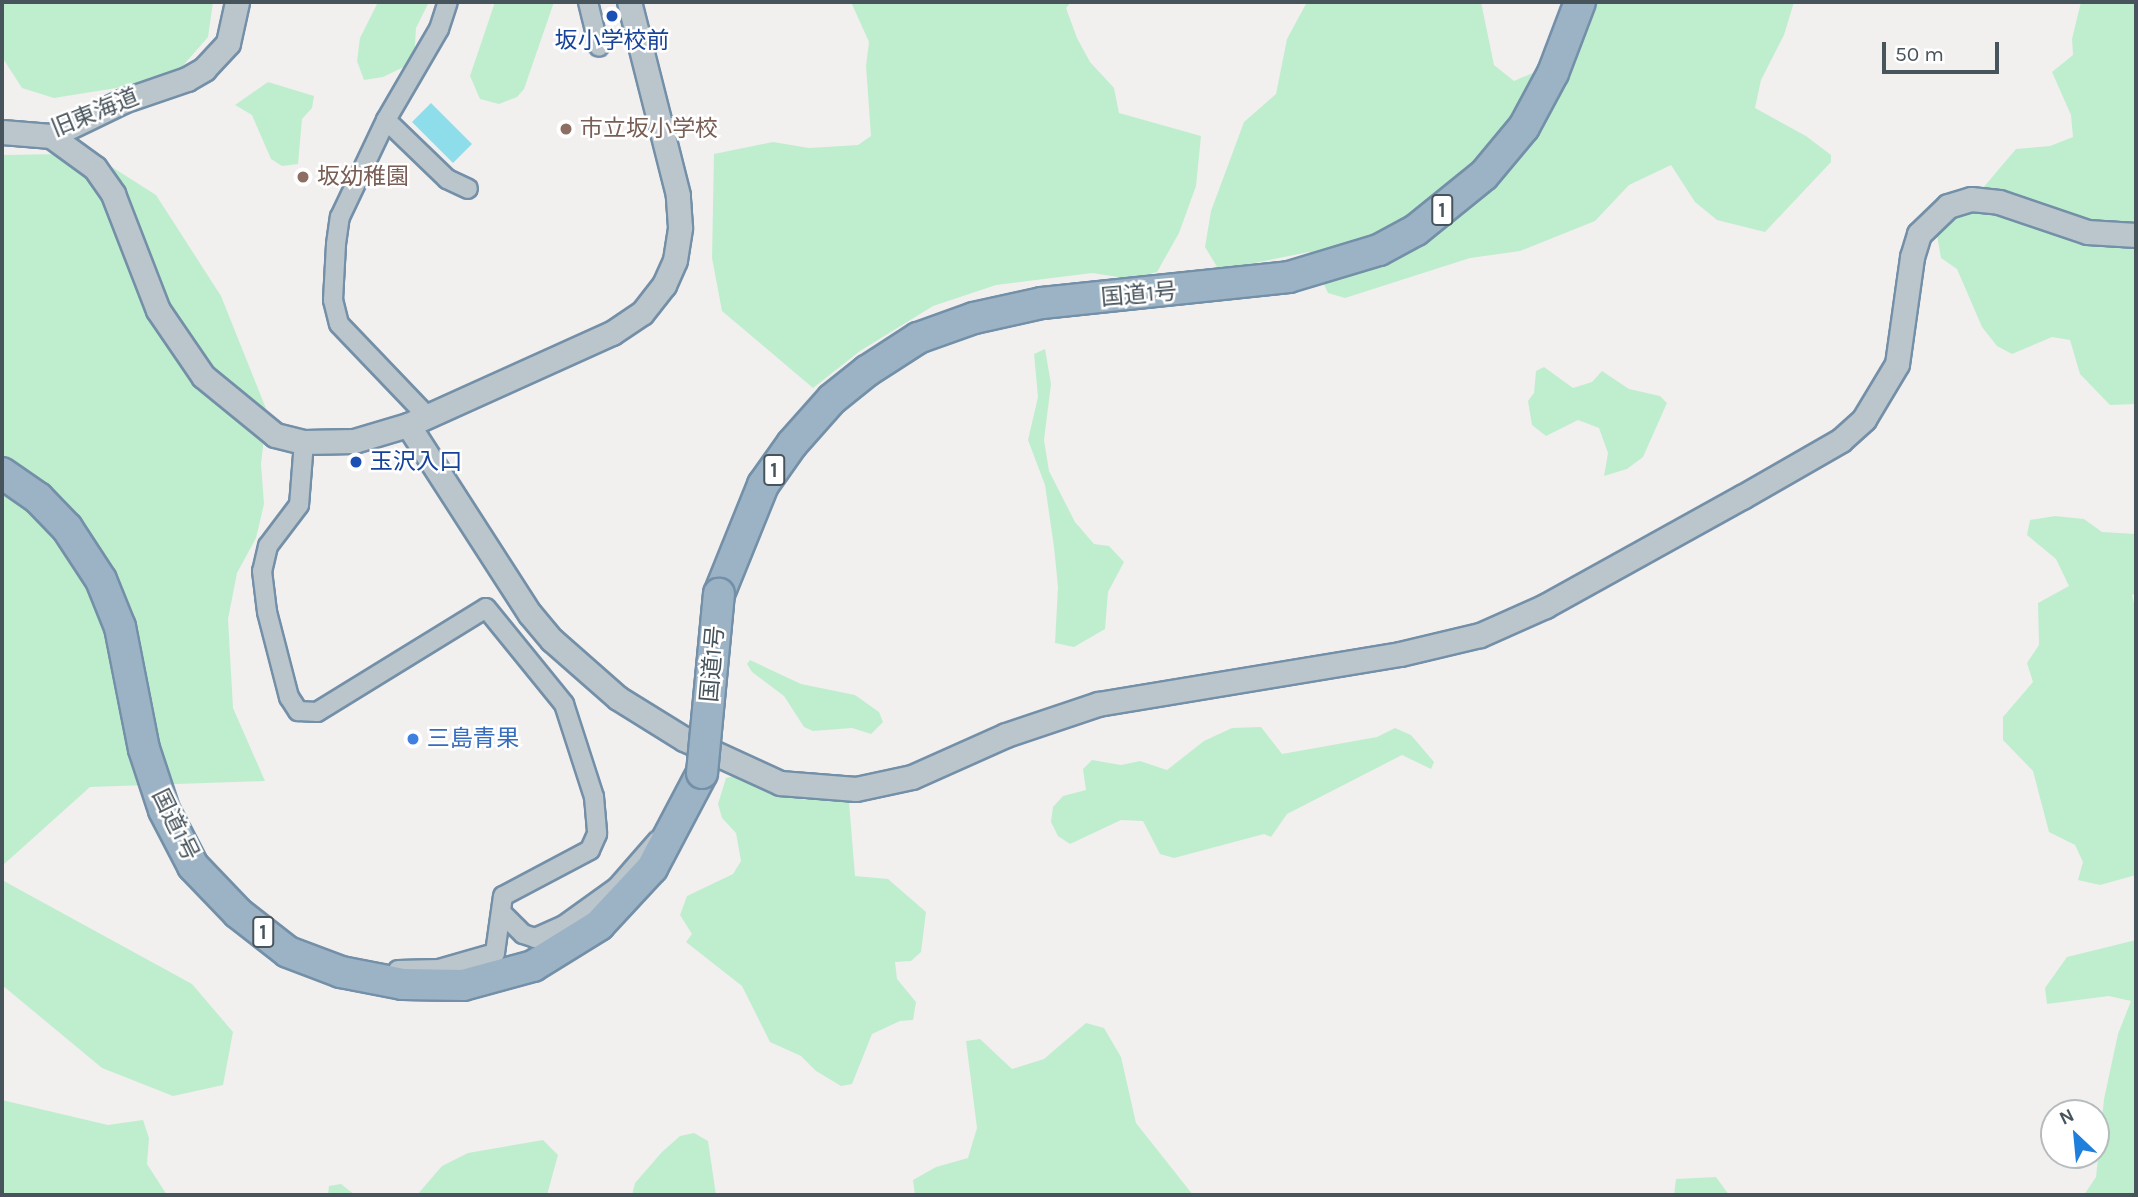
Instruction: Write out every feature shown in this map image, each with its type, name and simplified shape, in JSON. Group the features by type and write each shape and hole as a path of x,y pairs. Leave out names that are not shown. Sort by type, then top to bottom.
{"highway":[{"name":"国道1号","path":"2,473 38,498 67,528 101,580 120,628 144,749 164,810 193,866 238,913 288,952 377,981 463,985 533,966 599,925 652,868 679,823 702,773 719,594 763,485 824,408 867,371 918,338 974,318 1042,303 1204,289 1325,268 1379,250 1439,213 1484,175 1524,127 1553,73 1580,2"}],"street":[{"name":"旧東海道","path":"2,132 51,136 123,101 187,79 204,69 228,43 237,2"},
{"path":"448,2 417,67 386,120 337,228 335,311 349,337 418,421 530,614 552,639 618,698 684,739 780,783 856,789 912,777 1006,735 1098,704 1400,654 1490,630 1545,606 1742,498 1841,440 1864,419 1897,364 1912,257 1919,234 1948,206 1971,199 1999,202 2087,232 2136,235"},
{"path":"588,2 599,47"},
{"path":"51,136 95,168 113,194 158,310 203,376 275,435 304,442 354,442 418,421 612,333 642,313 664,285 676,260 678,195 629,2"},
{"path":"386,120 447,180 468,189"},
{"path":"304,442 299,505 268,546 262,571 267,612 289,697 298,711 317,712 486,608 564,704 594,797 597,834 590,850 503,896 495,953 439,969 398,970 377,981"},
{"path":"501,912 523,934 535,938 564,925 617,887 646,850 679,823"}],"green space":[{"path":"2,2 213,2 208,37 181,68 135,85 54,98 22,88 2,57"},
{"path":"378,2 429,2 416,28 414,62 383,77 364,80 357,61 360,38"},
{"path":"495,2 554,2 524,89 517,97 499,104 480,99 470,76"},
{"path":"851,2 1071,2 1066,8 1077,38 1090,62 1114,88 1119,113 1201,136 1196,186 1179,233 1157,272 1131,279 1092,273 996,285 933,306 860,351 813,388 722,311 712,258 714,154 773,142 809,148 858,145 871,136 866,66 869,42"},
{"path":"1307,2 1481,2 1494,65 1514,81 1542,69 1586,2 1794,2 1784,35 1761,80 1755,108 1806,136 1831,155 1831,162 1765,232 1717,220 1695,202 1671,165 1629,185 1595,221 1520,251 1470,258 1345,298 1328,293 1309,252 1219,270 1205,247 1211,211 1244,122 1276,94 1287,39"},
{"path":"2081,2 2136,2 2136,404 2110,405 2080,374 2070,340 2052,337 2012,354 1997,346 1982,327 1957,269 1941,258 1937,235 1960,215 2016,149 2050,146 2073,137 2071,115 2052,72 2073,55 2072,39"},
{"path":"268,82 314,96 312,108 302,119 298,164 282,166 271,159 252,115 235,105"},
{"path":"64,154 112,167 156,195 221,296 267,411 261,464 264,504 256,538 237,573 228,619 233,708 265,781 90,787 2,866 2,155"},
{"path":"1045,349 1051,384 1044,440 1049,471 1075,522 1094,544 1109,546 1124,562 1108,592 1105,629 1074,647 1055,643 1058,587 1054,547 1045,485 1028,440 1038,397 1034,354"},
{"path":"1544,367 1573,388 1592,382 1602,371 1629,389 1660,396 1667,403 1643,457 1627,469 1604,476 1608,453 1599,428 1578,420 1546,436 1532,425 1528,401 1534,393 1536,371"},
{"path":"2055,516 2084,519 2102,532 2136,534 2136,593 2132,595 2136,612 2136,875 2100,885 2078,880 2083,862 2075,845 2049,832 2033,771 2003,740 2003,717 2033,682 2027,663 2039,645 2038,603 2069,586 2056,559 2027,535 2030,520"},
{"path":"750,660 801,684 855,695 879,712 883,722 871,734 852,728 813,731 804,727 784,696 752,672 747,664"},
{"path":"1261,727 1282,754 1377,737 1395,728 1411,735 1434,762 1431,769 1402,755 1287,814 1271,837 1264,834 1174,858 1160,854 1143,821 1121,820 1070,844 1058,836 1051,822 1053,807 1063,796 1086,790 1083,769 1092,760 1121,765 1140,761 1167,770 1204,741 1232,728"},
{"path":"735,776 805,800 834,797 849,802 855,876 888,879 926,912 921,952 911,961 895,962 897,979 916,1002 913,1020 900,1021 872,1034 852,1084 841,1086 816,1071 801,1056 770,1042 742,986 686,942 692,934 680,915 687,896 733,874 741,861 736,833 722,818 718,804 726,778"},
{"path":"2,880 192,984 233,1032 223,1085 173,1096 102,1068 2,985"},
{"path":"2136,940 2136,1195 2084,1195 2096,1177 2097,1169 2110,1169 2110,1099 2104,1099 2118,1034 2131,1001 2109,996 2047,1004 2045,988 2067,957"},
{"path":"1086,1023 1104,1028 1121,1057 1136,1123 1193,1195 915,1195 913,1180 936,1167 968,1158 977,1128 966,1041 980,1039 1012,1069 1044,1059"},
{"path":"2,1100 108,1125 143,1120 149,1138 147,1164 167,1195 2,1195"},
{"path":"694,1133 708,1141 716,1195 632,1195 635,1183 662,1152 680,1136"},
{"path":"543,1140 558,1155 547,1195 417,1195 442,1166 468,1153"},
{"path":"1716,1177 1729,1195 1674,1195 1676,1179"},
{"path":"341,1184 355,1195 328,1195 329,1186"}],"water":[{"path":"431,103 472,144 453,163 412,122"}],"place":[{"name":"坂小学校前","path":"612,16"},
{"name":"市立坂小学校","path":"566,129"},
{"name":"坂幼稚園","path":"303,177"},
{"name":"玉沢入口","path":"356,462"},
{"name":"三島青果","path":"413,739"}]}
